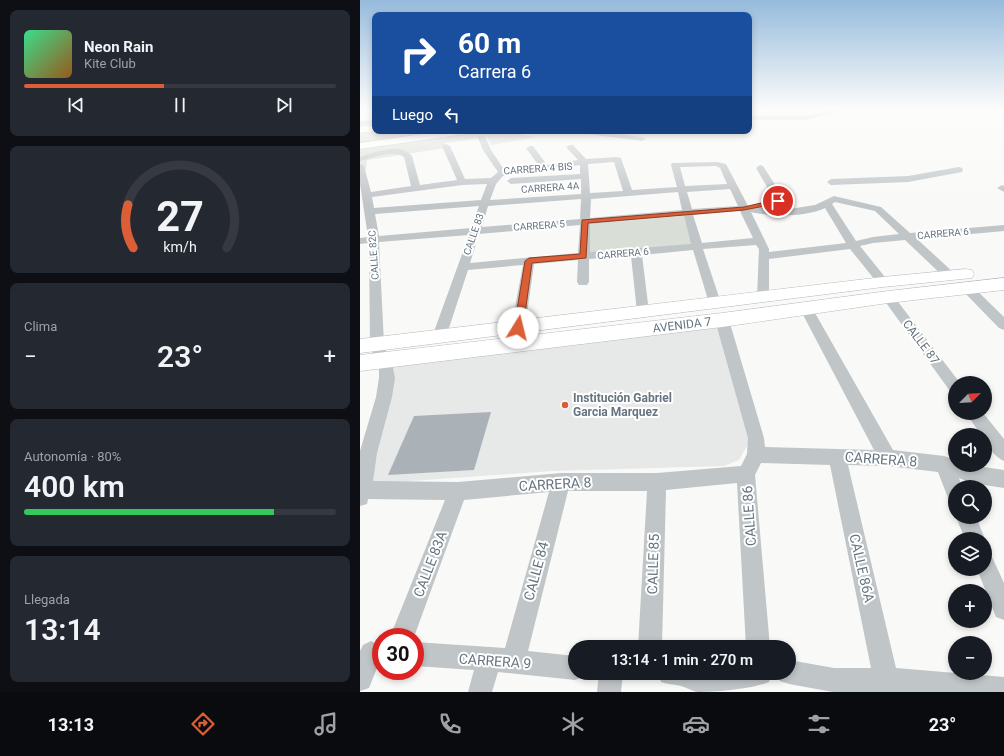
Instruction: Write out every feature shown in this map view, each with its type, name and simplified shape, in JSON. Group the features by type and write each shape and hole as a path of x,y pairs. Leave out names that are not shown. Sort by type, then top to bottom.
{"main road":[{"path":"360,146 393,141"},
{"name":"AVENIDA 7","path":"360,363 373,350 439,337 643,312 719,312 806,309 950,276 1004,270"},
{"name":"AVENIDA 7","path":"373,350 719,312 763,297 885,290 966,288 1004,284"}],"street":[{"path":"483,141 487,150 502,172 496,179"},
{"path":"446,146 462,182"},
{"path":"570,147 584,162 586,196 583,282"},
{"path":"530,148 545,168"},
{"path":"360,160 391,153 405,153 408,156 416,188"},
{"name":"CARRERA 4A","path":"364,188 416,188 496,179 545,168 614,159 618,160 628,193"},
{"name":"CALLE 86","path":"732,186 723,166 717,164 675,165 697,246 719,312 756,438 756,455 746,474 758,640"},
{"name":"CALLE 82C","path":"360,166 374,239 373,350"},
{"path":"744,208 778,201 779,199 760,168"},
{"path":"950,276 909,236 878,209 831,201 834,192 828,180 908,178 959,170"},
{"name":"CARRERA 4 BIS","path":"496,179 585,176"},
{"name":"CALLE 83","path":"439,337 484,203 496,179"},
{"path":"732,186 764,249 763,297"},
{"name":"CARRERA 4A","path":"369,211 732,186"},
{"name":"CARRERA 5","path":"360,241 744,208 757,211 790,212 817,208 831,201"},
{"name":"CALLE 87","path":"831,201 853,245 948,377"},
{"name":"CARRERA 6","path":"764,256 853,245 873,240 1004,228"},
{"name":"CARRERA 6","path":"462,267 760,241"},
{"path":"636,252 643,312"},
{"path":"518,328 529,261"},
{"path":"966,288 1004,325"},
{"path":"806,309 888,458"},
{"path":"362,494 368,453 384,397 387,378 386,368 373,350"},
{"path":"979,420 1004,453"},
{"name":"CARRERA 8","path":"756,455 888,458 944,464 971,474 1004,479"},
{"name":"CALLE 86A","path":"837,456 886,680"},
{"path":"944,464 950,480"},
{"name":"CARRERA 8","path":"362,494 458,490 561,482 657,482 746,474"},
{"name":"CALLE 84","path":"512,661 561,482"},
{"name":"CALLE 85","path":"650,640 657,482"},
{"name":"CALLE 83A","path":"405,628 458,490"},
{"path":"990,576 1004,609"},
{"path":"360,679 371,652"},
{"name":"CARRERA 9","path":"424,655 512,661 568,667"},
{"path":"480,692 489,660"},
{"path":"796,674 836,686 886,680 976,689 1004,689"},
{"path":"609,692 610,680"},
{"path":"692,680 707,687 733,680"}],"shaded area":[{"path":"360,141 457,141 445,143 445,148 367,160 364,184 360,185"},
{"path":"489,141 511,141 491,145"},
{"path":"687,213 696,246 585,255 586,223"},
{"name":"Institución Gabriel Garcia Marquez","path":"720,323 752,437 739,460 724,466 552,471 369,484 384,362"}],"building":[{"path":"491,412 474,470 388,475 414,416"}],"place":[{"name":"Institución Gabriel Garcia Marquez","path":"565,405"}],"route":[{"path":"518,328 529,261 584,256 585,222 744,208 776,203 778,201"}]}
